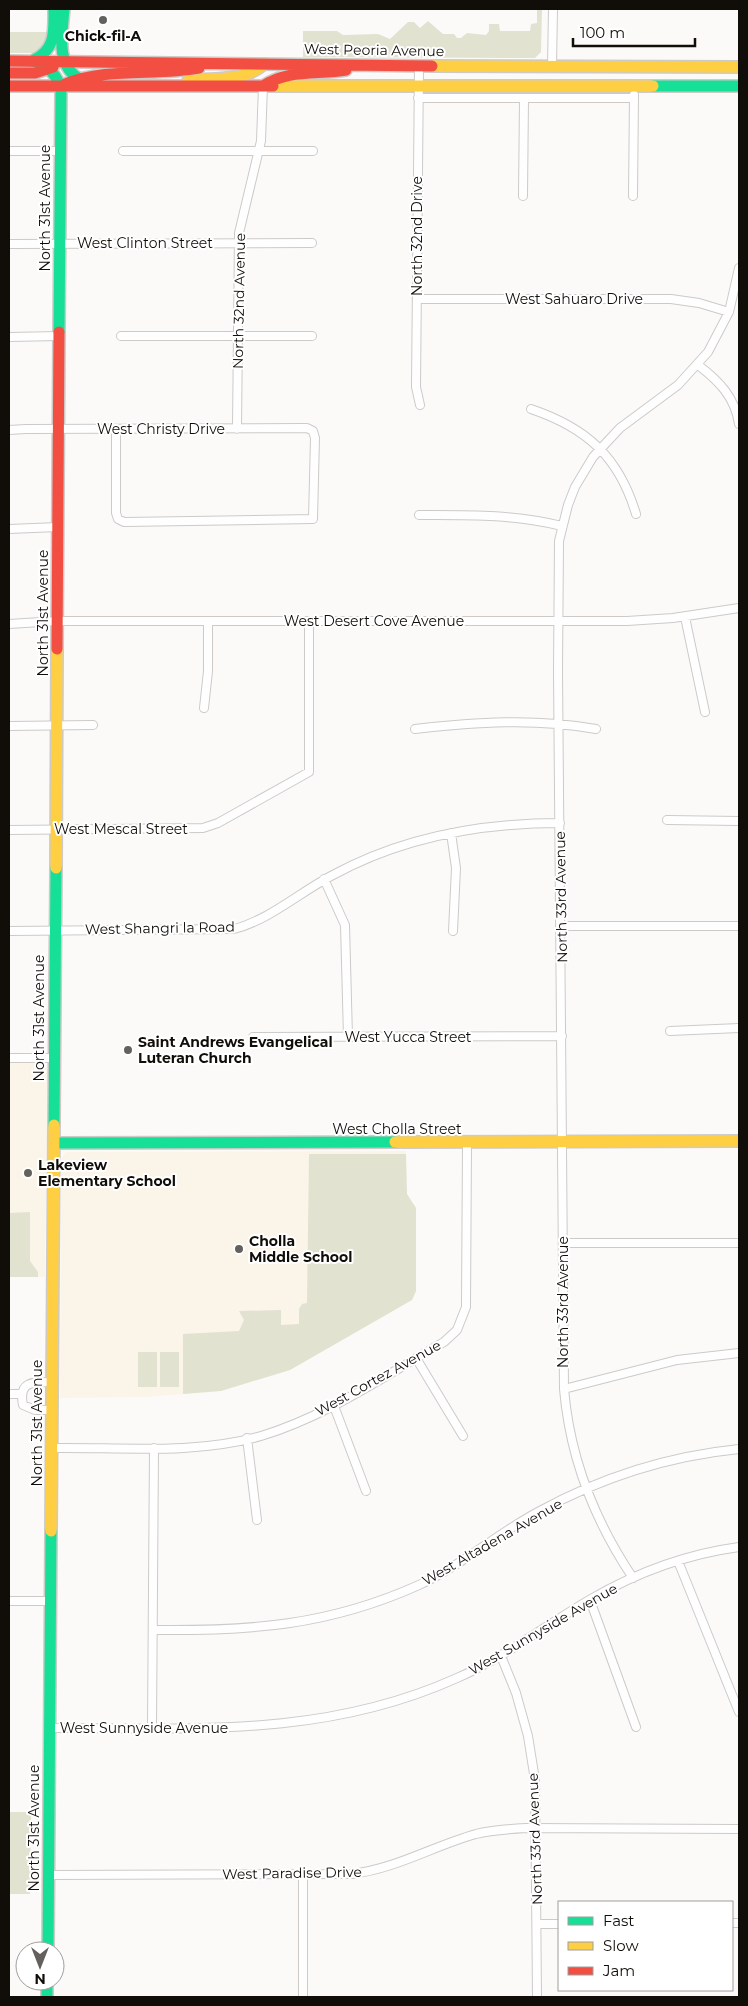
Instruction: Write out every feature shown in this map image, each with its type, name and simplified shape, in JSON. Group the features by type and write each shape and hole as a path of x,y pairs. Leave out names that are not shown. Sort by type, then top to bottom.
{"street":[{"path":"33,61 46,54 52,46 54,9"},
{"path":"64,9 63,61 68,72 76,79 112,86"},
{"path":"552,9 552,86"},
{"name":"West Peoria Avenue","path":"9,61 362,66 739,67"},
{"path":"33,61 50,69 59,80 61,86"},
{"path":"9,73 35,73 50,69 63,61"},
{"path":"61,86 76,79 91,76 182,71 218,64"},
{"path":"175,86 197,79 246,76 256,73 264,64"},
{"path":"263,86 271,79 280,75 329,74 362,66"},
{"name":"North 32nd Drive","path":"419,66 416,387 420,405"},
{"path":"9,86 263,86 524,98 634,98"},
{"name":"North 31st Avenue","path":"48,1941 61,86"},
{"name":"North 32nd Avenue","path":"237,429 238,243 243,213 260,151 263,124 263,86"},
{"path":"418,92 552,86 739,86"},
{"path":"633,196 634,86"},
{"path":"523,196 524,98"},
{"path":"9,151 60,151"},
{"path":"123,151 313,151"},
{"name":"West Clinton Street","path":"9,244 60,242 312,244"},
{"name":"North 33rd Avenue","path":"633,1578 606,1534 586,1489 570,1436 564,1389 558,555 562,526 575,487 600,448 620,428 672,390 698,364 719,334 729,312 739,268"},
{"name":"West Sahuaro Drive","path":"417,299 671,299 699,302 729,312"},
{"path":"9,337 60,336"},
{"path":"120,336 312,336"},
{"path":"698,364 726,391 735,407 739,424"},
{"path":"532,409 567,423 600,448 618,472 631,497 636,514"},
{"name":"West Christy Drive","path":"9,430 58,429 307,428 313,431 313,519 124,522 118,519 116,513 116,429"},
{"path":"419,515 494,515 525,518 562,526"},
{"path":"9,529 58,527"},
{"name":"West Desert Cove Avenue","path":"9,624 57,621 627,621 685,617 739,608"},
{"path":"685,617 705,712"},
{"path":"204,708 208,671 208,621"},
{"name":"West Mescal Street","path":"9,830 203,828 218,823 309,772 309,621"},
{"path":"415,729 483,722 559,723 596,730"},
{"path":"9,726 93,725"},
{"path":"667,820 739,821"},
{"name":"West Shangri la Road","path":"9,931 234,929 255,922 324,879 397,847 451,834 517,824 560,823"},
{"path":"451,834 456,868 454,931"},
{"path":"324,879 346,925 348,1037"},
{"path":"561,926 739,926"},
{"path":"670,1032 739,1028"},
{"name":"West Yucca Street","path":"253,1037 562,1036"},
{"path":"9,1058 54,1058"},
{"name":"West Cholla Street","path":"55,1143 467,1144 739,1141"},
{"name":"West Cortez Avenue","path":"52,1448 154,1448 210,1445 247,1438 292,1424 334,1406 444,1342 457,1330 466,1307 467,1144"},
{"path":"564,1243 739,1243"},
{"path":"564,1389 668,1362 739,1353"},
{"path":"416,1358 463,1436"},
{"path":"52,1382 28,1384 23,1387 21,1394 23,1405 28,1408 52,1410"},
{"path":"9,1394 21,1394"},
{"path":"334,1406 366,1491"},
{"path":"247,1438 257,1520"},
{"path":"152,1727 154,1448"},
{"name":"West Altadena Avenue","path":"153,1630 217,1630 265,1627 315,1620 361,1607 441,1574 537,1512 586,1489 662,1462 698,1454 739,1449"},
{"name":"West Sunnyside Avenue","path":"49,1728 230,1728 286,1724 329,1718 417,1694 501,1656 590,1600 633,1578 678,1561 739,1547"},
{"path":"678,1561 739,1712"},
{"path":"590,1600 636,1727"},
{"path":"9,1601 50,1601"},
{"name":"North 33rd Avenue","path":"501,1656 516,1693 528,1736 534,1780 537,1997"},
{"name":"West Paradise Drive","path":"48,1875 352,1874 380,1870 475,1834 496,1830 536,1828 739,1829"},
{"path":"303,1874 303,1997"},
{"path":"537,1924 558,1924"}],"shaded area":[{"name":"Lakeview Elementary School","path":"9,1063 39,1063 45,1065 48,1070 45,1277 9,1277"},
{"name":"Cholla Middle School","path":"406,1151 407,1194 416,1208 416,1291 412,1300 290,1370 221,1391 147,1397 60,1398 61,1162 66,1152"}],"green space":[{"path":"537,9 542,9 541,52 535,58 303,57 303,31 337,31 343,35 378,34 390,39 408,22 414,22 420,28 428,21 443,34 454,34 457,38 461,38 467,33 486,35 489,31 489,24 499,24 500,31 530,31 531,24 537,23"},
{"path":"9,32 49,32 46,43 36,53 9,53"},
{"path":"309,1154 406,1154 407,1194 416,1208 416,1291 412,1300 290,1370 221,1391 183,1394 183,1334 239,1331 244,1320 239,1311 281,1310 281,1325 299,1324 299,1309 302,1304 307,1303"},
{"path":"30,1212 30,1261 38,1272 38,1277 9,1277 9,1213"},
{"path":"138,1352 157,1352 157,1387 138,1387"},
{"path":"160,1352 179,1352 179,1387 160,1387"},
{"path":"9,1812 27,1812 31,1816 30,1894 9,1894"}],"traffic: fast":[{"path":"34,60 41,56 50,45 53,32 54,9"},
{"path":"64,9 62,39 64,58 67,67 81,80"},
{"path":"33,61 51,71 57,79 61,90 59,332"},
{"path":"653,86 739,86"},
{"path":"54,1125 56,868"},
{"path":"55,1143 395,1142"},
{"path":"48,1941 51,1531"},
{"path":"47,1991 47,1997"}],"traffic: slow":[{"path":"188,81 237,77 255,70 264,64"},
{"path":"432,66 739,67"},
{"path":"273,86 653,86"},
{"path":"56,868 57,649"},
{"path":"51,1531 54,1125"},
{"path":"395,1142 739,1141"}],"traffic: jam":[{"path":"9,61 432,66"},
{"path":"9,73 35,73 53,67"},
{"path":"65,84 98,75 199,68"},
{"path":"263,86 282,77 346,70"},
{"path":"9,86 273,86"},
{"path":"57,649 59,332"}],"place":[{"name":"Chick-fil-A","path":"103,20"},
{"name":"Saint Andrews Evangelical Luteran Church","path":"128,1050"},
{"name":"Lakeview Elementary School","path":"28,1173"},
{"name":"Cholla Middle School","path":"239,1249"}]}
